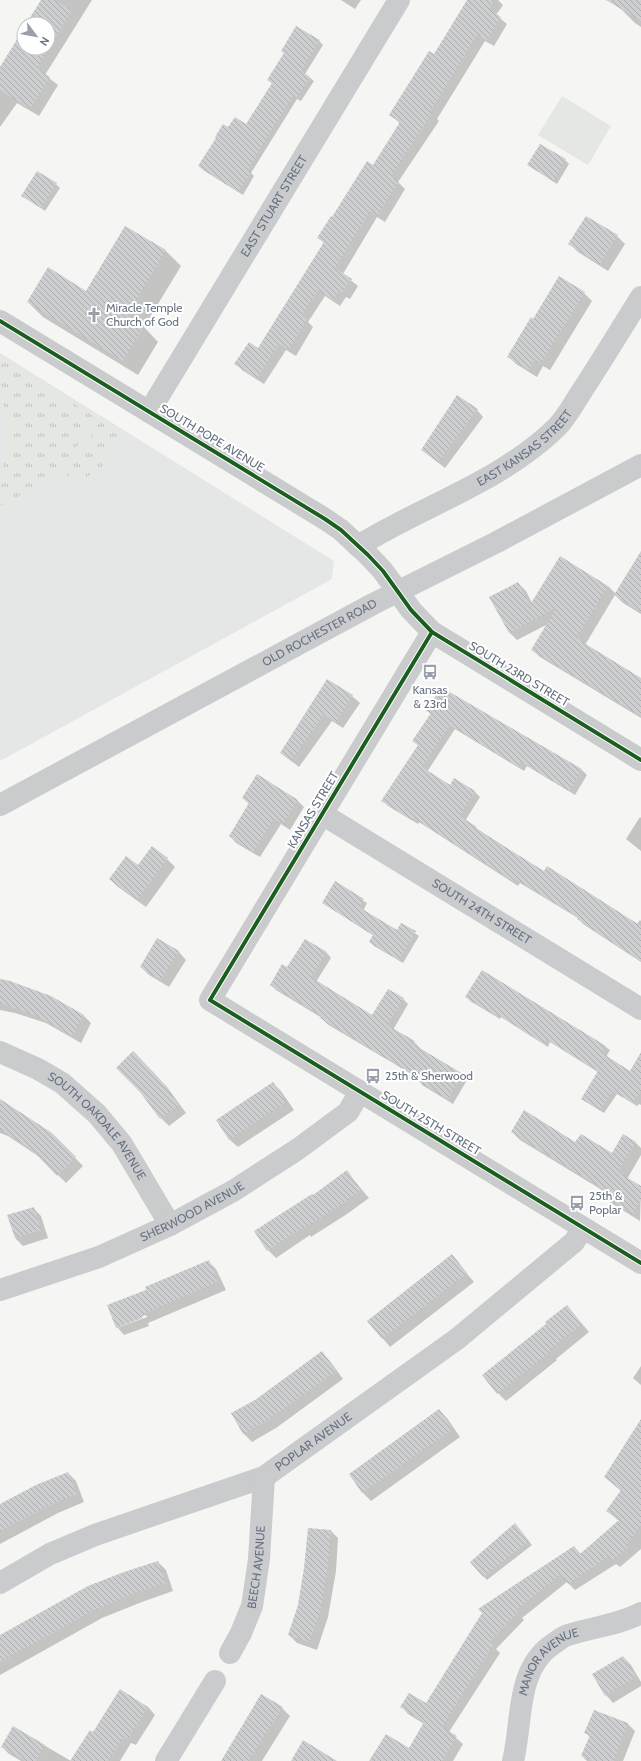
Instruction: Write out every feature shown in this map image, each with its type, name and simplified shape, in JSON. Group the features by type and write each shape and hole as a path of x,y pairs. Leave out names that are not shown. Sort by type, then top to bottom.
{"street":[{"name":"EAST STUART STREET","path":"149,412 399,0"},
{"name":"EAST KANSAS STREET","path":"358,546 378,533 473,486 519,459 559,426 641,297"},
{"name":"SOUTH POPE AVENUE","path":"0,321 314,512 341,530 383,571 398,591"},
{"name":"OLD ROCHESTER ROAD","path":"0,805 398,591 497,542 641,465"},
{"name":"SOUTH 23RD STREET","path":"398,591 411,610 432,632 641,760"},
{"name":"KANSAS STREET","path":"210,1000 432,632"},
{"name":"SOUTH 24TH STREET","path":"322,814 641,1009"},
{"name":"SOUTH 25TH STREET","path":"210,1000 641,1263"},
{"name":"SOUTH OAKDALE AVENUE","path":"0,1052 38,1069 62,1083 97,1114 122,1144 170,1225"},
{"name":"SHERWOOD AVENUE","path":"0,1290 99,1257 170,1225 233,1191 298,1149 348,1112 360,1092"},
{"name":"POPLAR AVENUE","path":"0,1584 50,1554 94,1535 264,1477 457,1339 574,1242 583,1228"},
{"name":"BEECH AVENUE","path":"230,1653 241,1633 252,1606 259,1559 264,1477"},
{"name":"MANOR AVENUE","path":"513,1761 518,1739 520,1710 533,1664 545,1650 566,1635 630,1619 641,1613"},
{"path":"166,1761 215,1681"}],"shaded area":[{"path":"0,353 334,561 332,579 0,761"}],"green space":[{"path":"562,96 611,126 588,165 538,135"},
{"path":"0,358 95,417 60,474 0,506 0,472 9,451 10,437 9,422 5,408 0,400"},
{"path":"101,420 117,430 118,440 100,470 86,477 66,476"}],"building":[{"path":"41,0 54,0 72,10 56,37 56,16 31,16"},
{"path":"467,0 495,0 489,9 501,17 487,40 477,35 430,112 432,113 391,176 399,181 377,216 370,211 335,268 352,279 342,293 339,291 333,300 318,290 301,316 307,319 289,350 279,344 257,378 234,364 249,342 258,348 324,242 317,238 367,161 373,165 400,122 389,115 429,51 434,54"},
{"path":"606,0 641,0 641,21"},
{"path":"296,26 320,40 301,71 310,77 297,98 293,96 267,137 248,170 251,172 238,192 198,166 223,124 228,127 235,117 246,124 272,83 267,80 284,53 281,51"},
{"path":"16,41 16,56 44,56 37,68 50,77 30,109 0,90 0,67"},
{"path":"540,144 566,159 553,181 527,165"},
{"path":"37,171 57,183 41,208 21,196"},
{"path":"586,216 618,235 600,264 568,244"},
{"path":"125,226 166,250 127,315 144,326 123,361 27,302 48,267 86,291"},
{"path":"559,276 585,292 541,363 535,359 529,370 507,357 531,317 533,319"},
{"path":"457,395 478,409 438,462 421,450"},
{"path":"641,551 641,612 614,595"},
{"path":"560,556 608,586 576,638 641,678 641,716 531,650 557,607 509,633 489,597 518,582 530,605"},
{"path":"327,679 353,695 336,722 324,714 291,761 280,753"},
{"path":"441,687 582,769 570,791 521,762 518,767 450,725 422,767 450,785 454,778 475,791 460,816 477,827 476,829 544,871 547,866 641,926 641,961 577,919 578,917 514,878 513,881 413,818 412,820 381,801 418,745 412,741 431,713 426,711"},
{"path":"257,774 298,800 283,824 274,819 253,852 229,836 249,803 242,798"},
{"path":"152,846 168,858 137,900 109,879 126,856 138,865"},
{"path":"335,881 364,899 359,907 397,930 401,923 416,931 399,960 369,942 373,935 322,903"},
{"path":"157,938 179,951 161,980 140,967"},
{"path":"305,939 327,952 311,977 372,1015 388,989 404,998 387,1025 415,1041 413,1044 463,1074 448,1099 416,1080 417,1077 320,1018 322,1016 270,985 282,964 287,967"},
{"path":"482,970 606,1046 602,1053 630,1071 641,1052 641,1090 633,1103 613,1091 600,1110 581,1099 598,1071 546,1039 544,1044 497,1014 496,1016 465,997"},
{"path":"0,979 10,981 51,996 84,1015 72,1036 37,1016 0,1003"},
{"path":"133,1051 159,1078 179,1105 160,1119 140,1092 116,1068"},
{"path":"273,1082 286,1102 229,1140 216,1120"},
{"path":"0,1099 52,1133 76,1157 57,1176 32,1150 0,1129"},
{"path":"524,1110 575,1142 581,1134 612,1153 623,1134 636,1142 618,1172 641,1186 641,1200 632,1214 599,1193 602,1188 511,1132"},
{"path":"347,1170 361,1190 339,1206 267,1251 254,1231 312,1194 313,1195"},
{"path":"34,1207 41,1230 15,1238 7,1215"},
{"path":"452,1254 467,1273 382,1339 367,1321"},
{"path":"209,1260 218,1282 141,1315 142,1318 116,1328 107,1305 146,1290 145,1287"},
{"path":"567,1305 582,1324 549,1350 550,1352 497,1394 482,1375 546,1324 545,1322"},
{"path":"322,1351 336,1371 268,1420 243,1434 231,1413 255,1400"},
{"path":"439,1409 453,1429 362,1493 349,1474"},
{"path":"641,1419 641,1525 627,1544 629,1546 612,1561 608,1557 568,1584 561,1574 516,1610 518,1612 489,1642 493,1645 442,1727 457,1736 442,1761 369,1761 386,1734 409,1748 424,1722 400,1707 409,1693 426,1703 482,1613 478,1609 574,1546 580,1554 619,1520 606,1511 621,1490 604,1477"},
{"path":"68,1472 77,1494 50,1505 0,1531 0,1504 36,1485"},
{"path":"515,1523 529,1541 483,1577 470,1562"},
{"path":"308,1528 331,1530 321,1609 309,1642 288,1635 298,1605"},
{"path":"158,1561 166,1583 133,1594 94,1610 0,1662 0,1635 88,1586"},
{"path":"623,1656 636,1677 605,1696 592,1674"},
{"path":"120,1689 148,1707 128,1739 124,1736 108,1761 70,1761 90,1730 93,1732"},
{"path":"261,1694 283,1707 248,1761 221,1761"},
{"path":"594,1710 628,1723 614,1761 593,1761 581,1756 590,1735 584,1733"},
{"path":"13,1726 45,1745 36,1761 25,1761 1,1747"},
{"path":"303,1740 337,1761 291,1761"}],"cycle path":[{"path":"0,321 325,519 341,530 368,555 383,571 411,610 432,632 641,760"},
{"path":"432,632 210,1000 641,1263"}],"place":[{"name":"Miracle Temple Church of God","path":"94,315"},
{"name":"Kansas & 23rd","path":"430,672"},
{"name":"25th & Sherwood","path":"373,1076"},
{"name":"25th & Poplar","path":"577,1203"}]}
